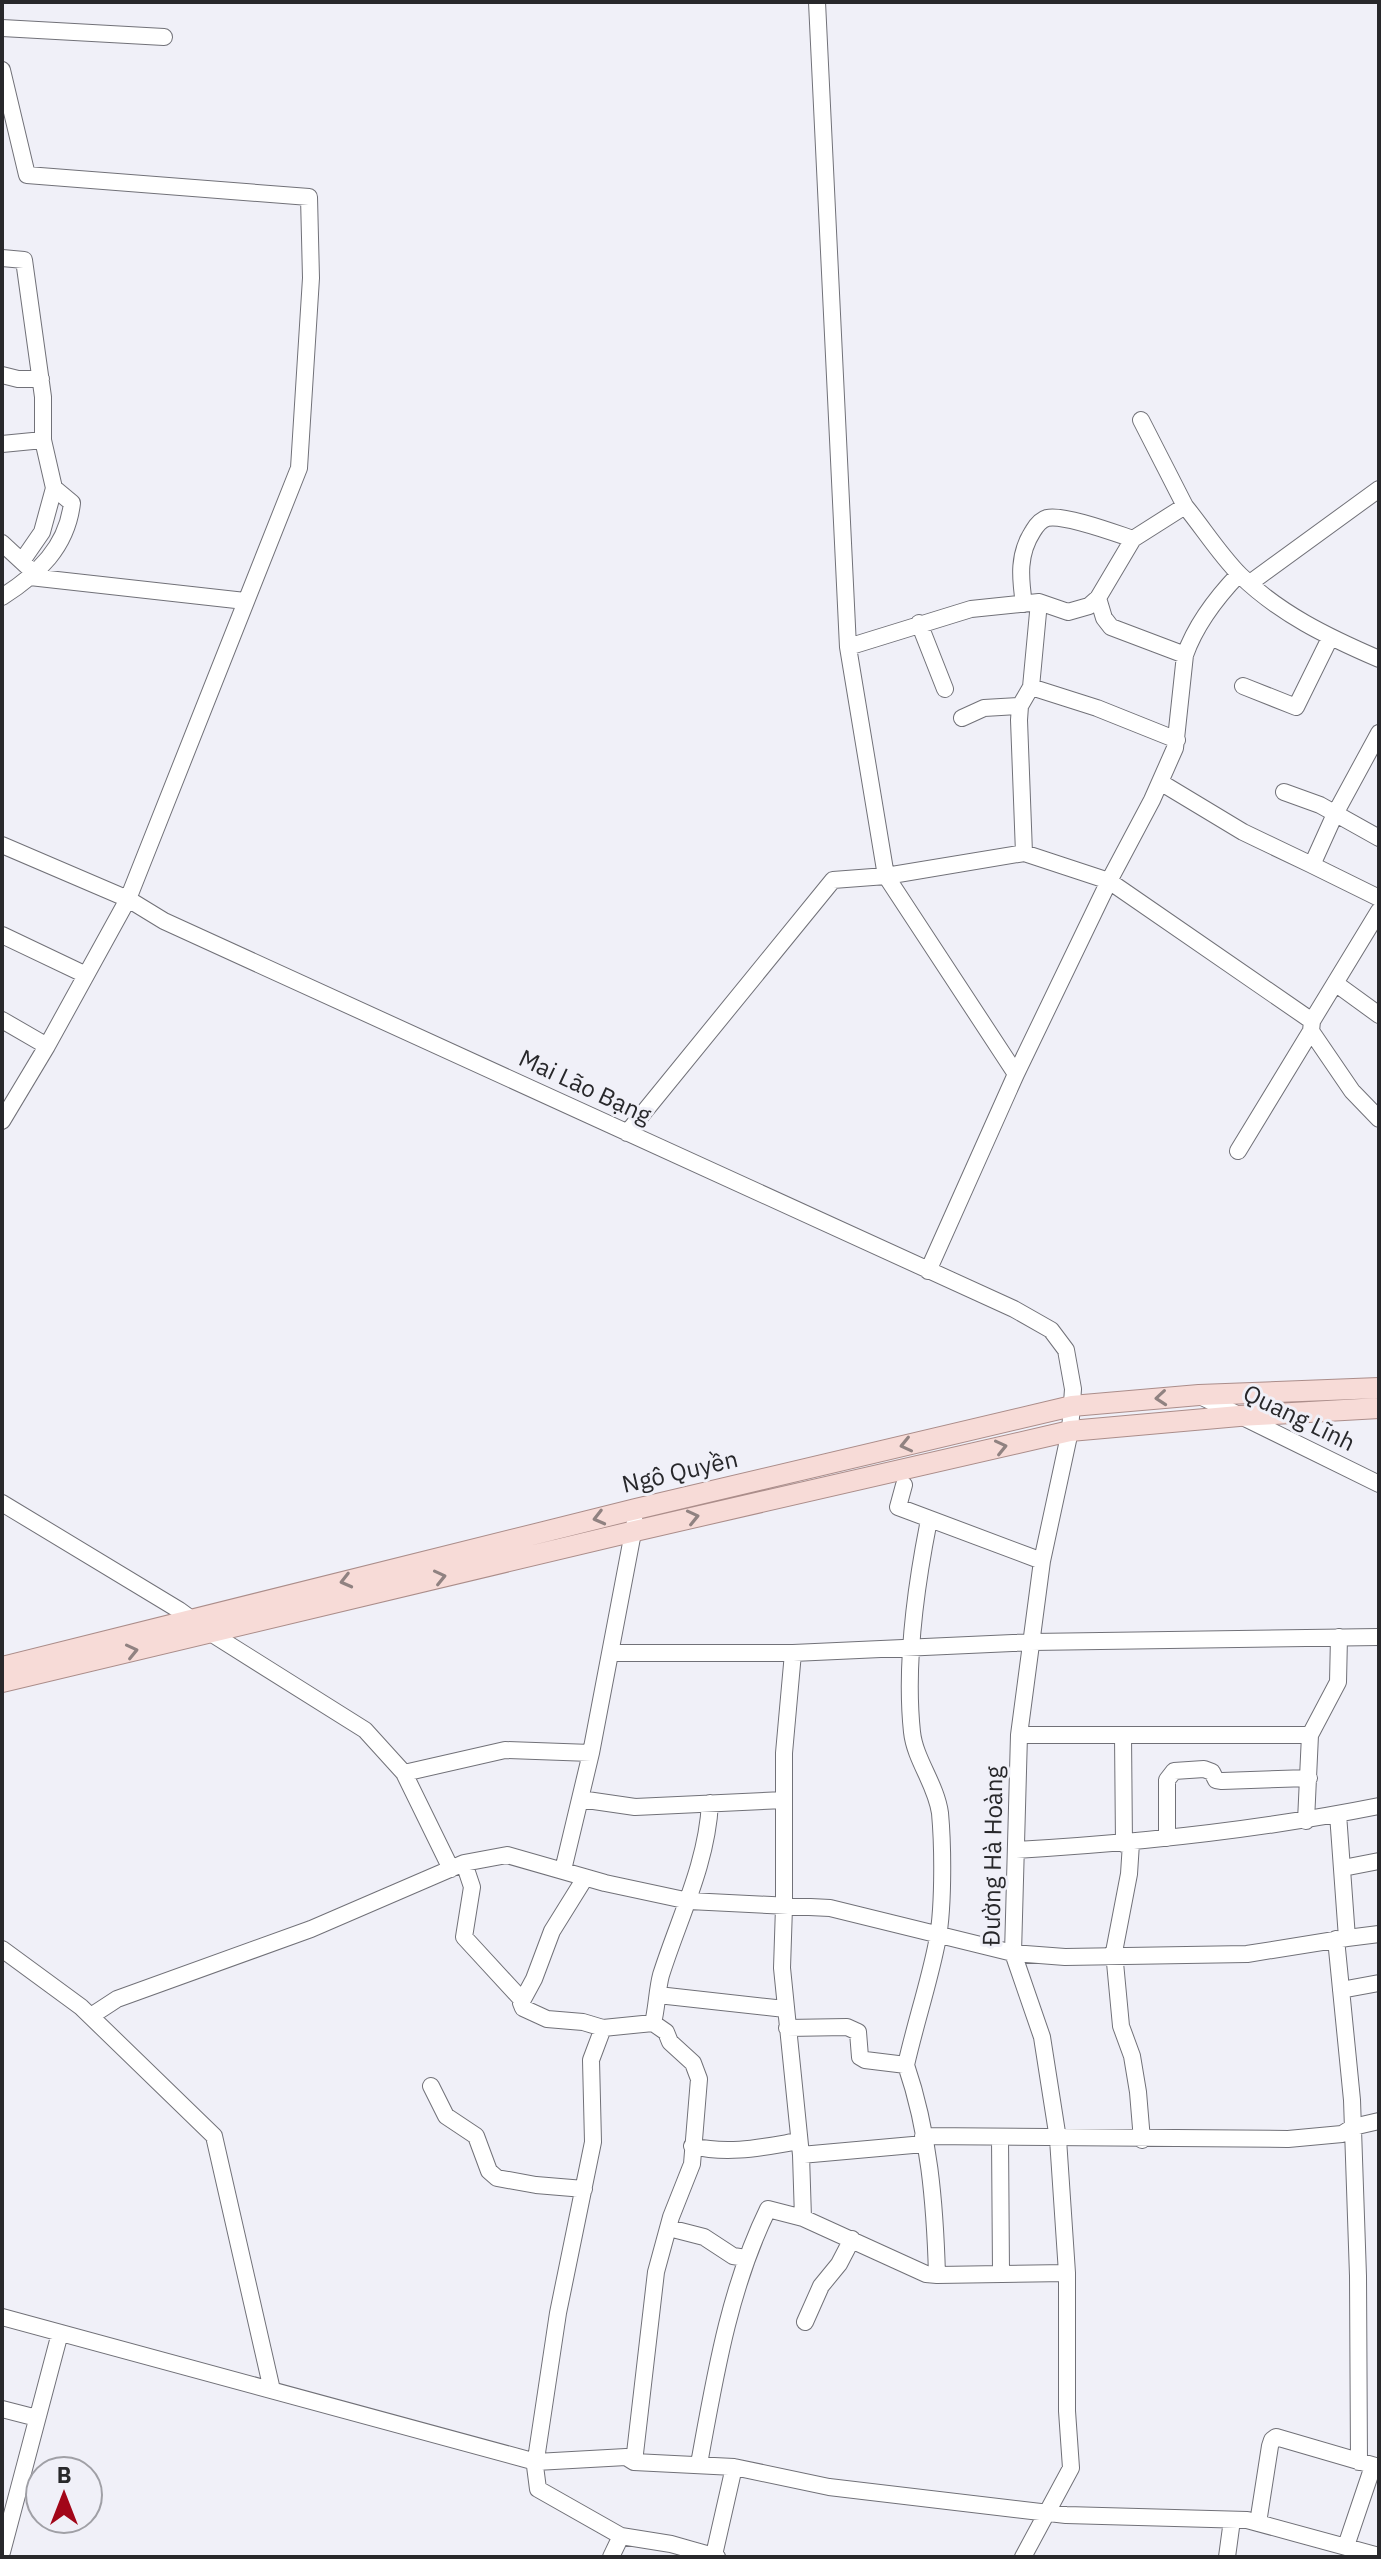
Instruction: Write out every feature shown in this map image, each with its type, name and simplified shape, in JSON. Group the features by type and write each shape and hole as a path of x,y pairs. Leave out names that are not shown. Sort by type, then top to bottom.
{"main road":[{"name":"Ngô Quyền","path":"2,1667 636,1509 1072,1406 1199,1395 1379,1388"},
{"name":"Ngô Quyền","path":"2,1682 1070,1431 1239,1416 1379,1408"}],"street":[{"path":"817,2 848,647 886,876 1016,1074"},
{"path":"2,28 164,37"},
{"path":"2,70 27,175 309,197 311,278 299,468 128,899 2,1121"},
{"path":"2,258 24,260 41,379 43,440 54,488 72,503 60,545 28,570 2,597"},
{"path":"2,375 41,379"},
{"path":"1141,420 1185,506 1244,578 1302,622 1379,659"},
{"path":"2,444 43,440"},
{"path":"928,1271 1016,1074 1160,782 1177,740 1185,655 1200,623 1244,578 1272,564 1379,489"},
{"path":"848,647 971,609 1032,603 1068,612 1089,606 1098,598 1133,539 1185,506"},
{"path":"1024,853 1020,706 1031,687 1032,603 1021,581 1022,551 1042,521 1055,518 1091,525 1133,539"},
{"path":"2,543 28,570 245,601"},
{"path":"1098,598 1104,618 1111,627 1185,655"},
{"path":"919,623 945,689"},
{"path":"1243,686 1296,707 1330,638"},
{"path":"1031,687 1097,708 1177,740"},
{"path":"962,718 984,708 1020,706"},
{"path":"1312,865 1335,814 1379,733"},
{"path":"1160,782 1243,832 1379,898"},
{"path":"1284,792 1310,800 1379,838"},
{"name":"Mai Lão Bạng","path":"2,845 128,899 164,921 1014,1309 1051,1330 1066,1350 1072,1406 1070,1431"},
{"path":"627,1133 833,880 886,876 1024,853 1109,881 1312,1026 1352,1091 1379,1119"},
{"path":"1238,1151 1379,911"},
{"path":"2,935 86,975"},
{"path":"1335,983 1379,1015"},
{"path":"2,1020 47,1046"},
{"name":"Quang Lĩnh","path":"1199,1395 1379,1484"},
{"name":"Đường Hà Hoàng","path":"1023,2557 1071,2468 1067,2411 1067,2273 1058,2139 1042,2037 1013,1953 1019,1735 1042,1561 1070,1431"},
{"path":"904,1485 898,1507 1042,1561"},
{"path":"2,1503 365,1730 404,1773 457,1866 471,1878 472,1895 464,1937 522,2000 523,2008 547,2019 583,2022 603,2028 653,2023 666,2032 670,2042 693,2063 699,2079 692,2164 656,2272 634,2462"},
{"path":"563,1870 591,1753 635,1531 636,1509"},
{"path":"929,1520 912,1648 912,1732 934,1787 939,1811 939,1934 906,2065 935,2204 937,2275"},
{"path":"1306,1821 1310,1735 1338,1682 1339,1637"},
{"path":"610,1653 793,1653 1032,1642 1379,1637"},
{"path":"793,1653 784,1753 782,1968 800,2148 803,2218"},
{"path":"1019,1735 1310,1735"},
{"path":"1123,1735 1129,1874 1115,1957 1121,2026 1132,2056 1142,2140"},
{"path":"404,1773 505,1750 591,1753"},
{"path":"1167,1838 1167,1780 1174,1771 1204,1769 1212,1772 1216,1780 1222,1781 1309,1778"},
{"path":"580,1799 620,1806 784,1800"},
{"path":"653,2023 660,1977 689,1901 706,1842 710,1803"},
{"path":"1016,1850 1127,1843 1306,1821 1379,1806"},
{"path":"1338,1814 1343,1868 1341,1990 1353,2127 1358,2276 1370,2465 1346,2546"},
{"path":"91,2016 117,1999 311,1929 457,1866 507,1855 585,1878 689,1901 830,1908 1013,1953 1065,1957 1247,1954 1379,1934"},
{"path":"1343,1868 1379,1861"},
{"path":"522,2000 534,1979 552,1931 585,1878"},
{"path":"2,1949 91,2016 214,2136 272,2390"},
{"path":"1341,1990 1379,1983"},
{"path":"658,1995 785,2009"},
{"path":"787,2028 847,2027 858,2032 860,2057 906,2065"},
{"path":"603,2028 591,2060 593,2142 558,2313 536,2462 538,2489 621,2536 669,2551 715,2556 734,2467"},
{"path":"431,2086 446,2116 476,2136 489,2171 497,2178 584,2189"},
{"path":"692,2146 746,2150 1000,2138 1288,2139 1342,2134 1353,2127 1379,2121"},
{"path":"1000,2138 1001,2273"},
{"path":"699,2464 721,2349 746,2258 768,2209 803,2218 926,2274 1067,2273"},
{"path":"669,2228 704,2237 733,2256 746,2258"},
{"path":"805,2322 821,2286 839,2264 852,2239"},
{"path":"2,2317 536,2462 626,2457 634,2462 734,2467 829,2487 1046,2512 1232,2520 1258,2523 1379,2556"},
{"path":"2,2552 60,2333"},
{"path":"2,2409 37,2418"},
{"path":"1258,2523 1270,2446 1276,2437 1370,2465"},
{"path":"1227,2557 1232,2520"},
{"path":"611,2557 621,2536"}]}
